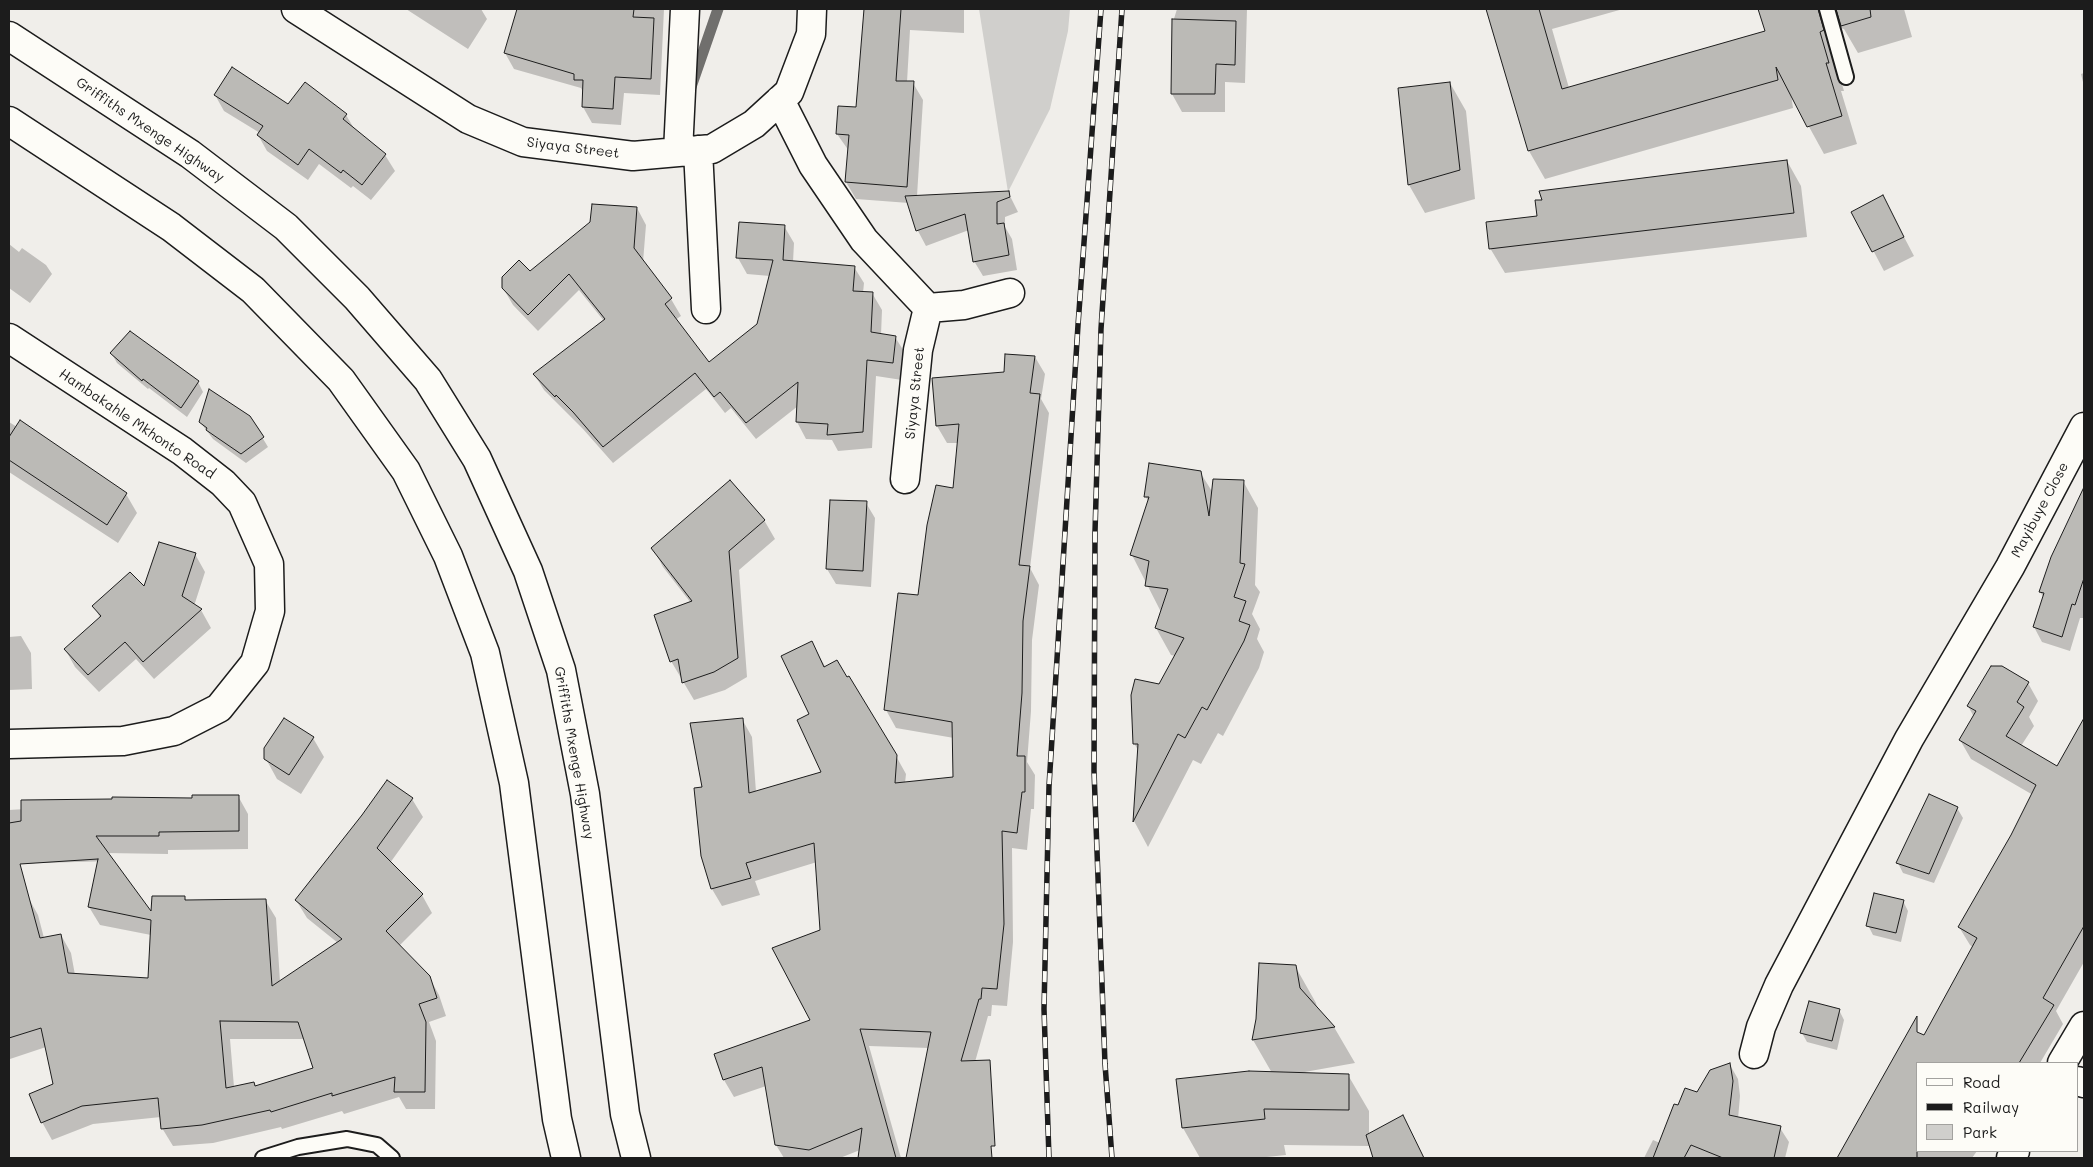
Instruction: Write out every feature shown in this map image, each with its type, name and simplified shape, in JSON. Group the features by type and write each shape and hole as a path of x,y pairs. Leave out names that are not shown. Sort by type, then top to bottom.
{"street":[{"name":"Siyaya Street","path":"296,9 468,119 523,142 633,156 712,149 754,124 789,92 811,34 812,9"},
{"path":"685,9 688,151 706,308"},
{"name":"Griffiths Mxenge Highway","path":"9,36 190,154 286,227 358,298 428,380 477,459 528,571 561,670 585,794 625,1114 636,1158"},
{"path":"780,100 813,165 864,240 928,308 964,305 1010,293"},
{"path":"9,121 171,227 253,290 341,380 406,471 448,556 485,653 514,783 558,1119 566,1158"},
{"name":"Siyaya Street","path":"905,479 918,350 928,308"},
{"name":"Hambakahle Mkhonto Road","path":"9,338 182,451 224,482 242,503 268,564 270,612 255,663 219,708 182,727 174,731 124,741 9,744"},
{"name":"Mayibuye Close","path":"1754,1054 1761,1027 1788,967 1909,739 2010,567 2084,427"},
{"path":"2063,1062 2084,1026"}],"lane":[{"path":"1826,9 1846,77"},
{"path":"263,1158 298,1147 347,1139 377,1145 392,1158"}],"green space":[{"path":"979,9 1070,9 1068,31 1050,109 1008,192"}],"building":[{"path":"517,9 634,9 633,17 654,18 651,79 615,77 613,109 582,107 583,80 574,80 574,74 504,53"},
{"path":"864,9 901,9 896,81 914,81 907,187 845,182 849,135 836,134 838,106 856,107"},
{"path":"1486,9 1539,9 1562,89 1765,31 1758,9 1818,9 1824,30 1820,32 1829,63 1826,63 1842,116 1807,127 1776,67 1778,80 1528,151"},
{"path":"1836,9 1870,9 1871,17 1841,26"},
{"path":"1172,19 1236,21 1235,65 1216,64 1215,94 1171,94"},
{"path":"232,67 288,104 305,82 347,114 343,119 386,154 362,185 343,170 341,173 309,149 298,165 257,135 263,126 214,95"},
{"path":"1450,82 1460,170 1408,185 1398,88"},
{"path":"1787,160 1794,213 1489,249 1486,222 1537,216 1535,200 1542,200 1539,191"},
{"path":"1009,191 1010,197 997,202 997,224 1004,223 1009,255 973,262 965,214 916,231 905,196"},
{"path":"1883,195 1904,237 1872,252 1851,212"},
{"path":"592,204 637,207 634,248 672,298 665,304 709,362 757,324 773,260 736,258 739,222 785,225 783,260 855,266 853,291 873,292 871,332 896,336 893,363 867,360 863,432 827,435 828,424 796,422 798,382 746,423 720,392 714,397 695,373 603,447 573,412 556,395 555,397 533,374 605,319 569,274 528,315 502,288 502,277 519,260 530,271 590,222"},
{"path":"130,331 199,381 181,408 143,379 142,381 110,353"},
{"path":"1005,354 1035,356 1030,393 1040,394 1019,565 1030,566 1023,621 1022,693 1017,756 1025,756 1025,792 1022,792 1017,833 1002,831 1004,924 997,989 982,988 981,999 979,999 961,1061 990,1060 995,1146 991,1146 992,1158 906,1158 931,1032 860,1029 896,1158 858,1158 862,1128 809,1150 775,1145 762,1067 723,1080 714,1054 810,1020 772,948 820,930 814,843 746,863 751,878 711,889 701,856 694,788 702,787 690,723 743,718 749,793 821,772 797,720 809,714 781,656 812,641 824,667 837,660 847,677 849,676 897,755 895,783 953,777 952,722 884,710 898,593 918,595 927,525 936,485 953,488 959,424 936,426 932,378 1004,372"},
{"path":"209,389 250,416 264,437 241,454 206,430 207,428 199,422"},
{"path":"20,420 127,493 107,525 9,460 9,437"},
{"path":"1149,463 1201,471 1209,516 1213,479 1244,480 1240,563 1245,564 1234,597 1246,601 1239,621 1250,625 1244,641 1207,710 1202,707 1185,738 1178,734 1133,822 1138,744 1133,744 1131,695 1135,679 1159,684 1184,638 1155,628 1168,589 1145,586 1149,561 1130,555 1149,497 1144,497"},
{"path":"730,480 765,520 729,551 738,658 714,672 682,683 678,659 670,662 654,615 692,601 651,548"},
{"path":"2084,487 2084,578 2075,605 2072,604 2062,637 2033,627 2044,593 2039,592 2051,557"},
{"path":"830,500 867,501 863,571 826,569"},
{"path":"159,542 196,553 182,596 202,609 143,662 125,642 88,675 64,649 101,616 92,606 130,572 144,586"},
{"path":"1991,666 2002,666 2029,682 2017,702 2024,707 2006,736 2057,766 2084,718 2084,926 2043,998 2054,1005 2020,1062 1916,1062 1917,1158 1837,1158 1917,1016 1917,1032 1924,1035 1977,938 1958,927 2011,835 2036,785 1959,740 1976,711 1967,706"},
{"path":"284,718 314,737 289,775 264,759 264,748"},
{"path":"387,780 413,798 377,848 423,894 386,931 430,976 437,998 419,1004 426,1022 425,1092 394,1092 395,1077 332,1096 332,1093 271,1112 270,1110 202,1125 161,1129 158,1098 82,1106 41,1123 29,1094 53,1084 41,1028 9,1038 9,823 21,821 21,800 112,799 112,797 192,798 192,795 239,795 239,831 159,832 159,836 96,836 151,911 152,896 185,896 185,900 266,899 272,986 342,939 295,900","holes":["98,859 88,907 151,920 148,978 68,973 61,934 40,938 20,864","220,1021 298,1022 313,1068 255,1086 254,1082 226,1088"]},
{"path":"1929,794 1958,807 1929,874 1896,863"},
{"path":"1874,893 1904,900 1896,933 1866,926"},
{"path":"1259,963 1296,965 1300,988 1335,1027 1252,1040 1256,1019"},
{"path":"1809,1001 1840,1009 1832,1041 1800,1033"},
{"path":"1730,1063 1733,1081 1729,1115 1781,1126 1774,1158 1723,1158 1691,1145 1684,1158 1653,1158 1674,1104 1678,1105 1685,1088 1697,1092 1710,1070"},
{"path":"1249,1071 1349,1074 1349,1110 1264,1109 1265,1119 1182,1128 1176,1079"},
{"path":"1403,1115 1424,1158 1373,1158 1366,1135"}],"waterway":[{"path":"691,87 718,9"}],"railway":[{"path":"1049,1158 1044,1009 1049,786 1078,325 1101,9"},
{"path":"1112,1158 1105,1064 1094,771 1095,532 1101,329 1122,9"}]}
